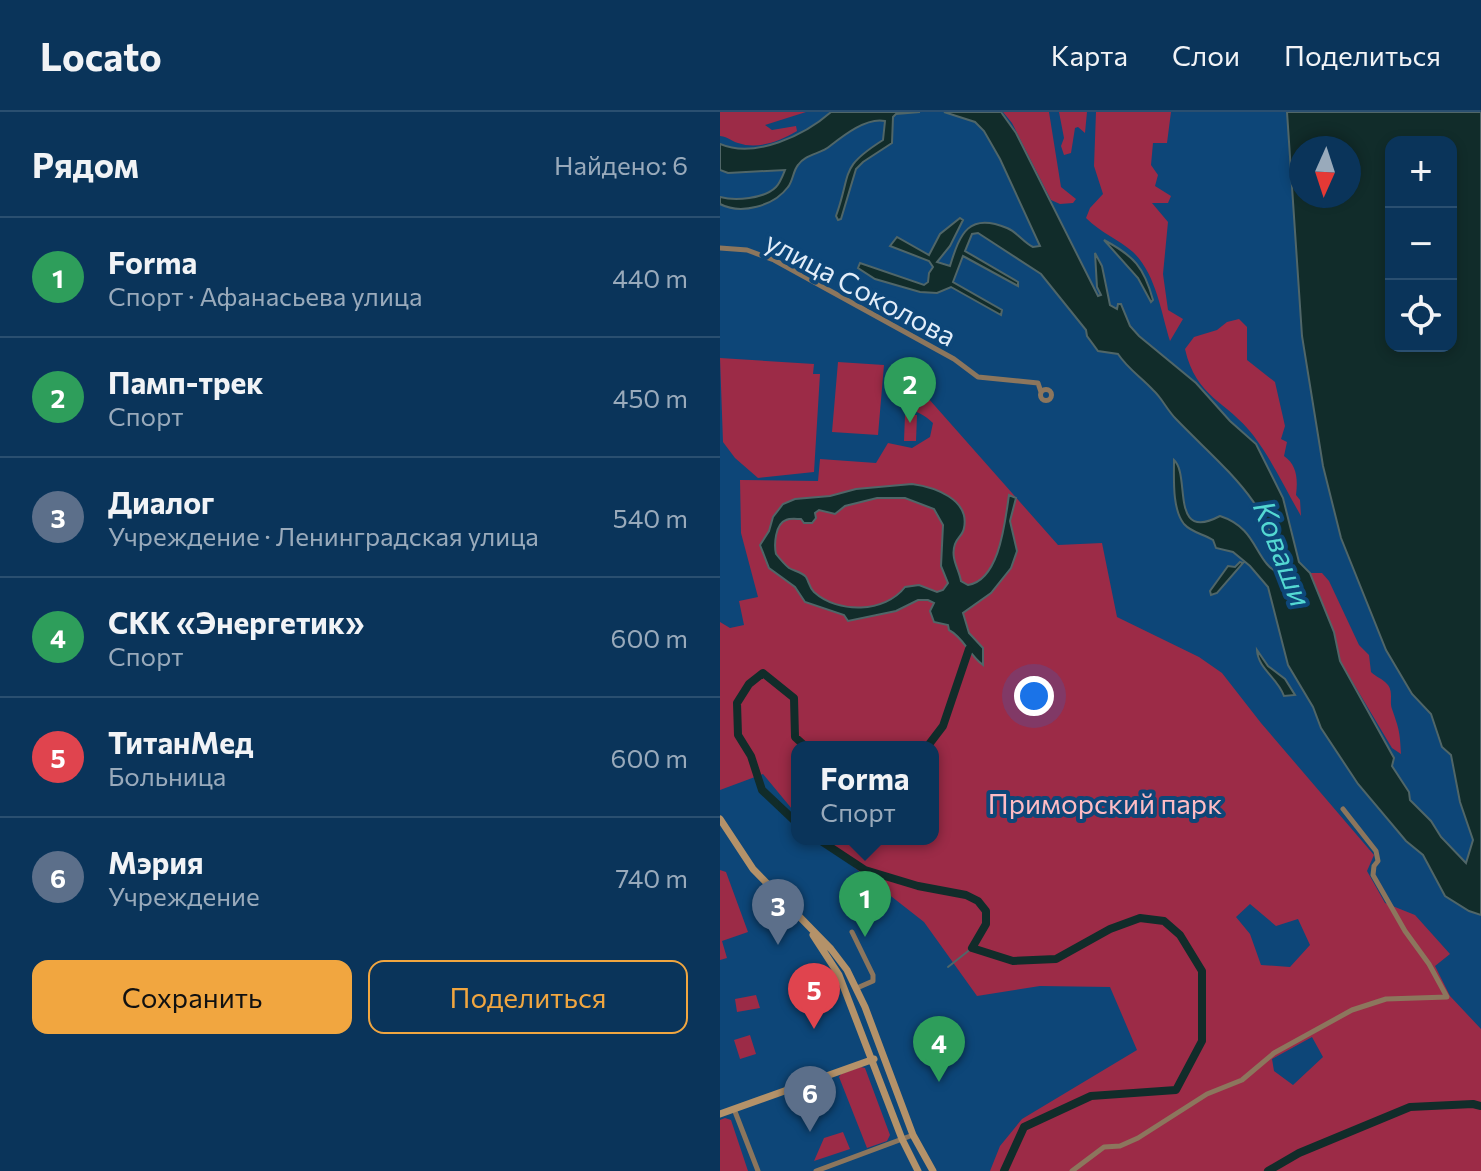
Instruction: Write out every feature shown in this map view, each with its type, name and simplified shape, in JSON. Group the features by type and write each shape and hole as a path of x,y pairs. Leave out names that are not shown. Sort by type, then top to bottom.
{"main road":[{"path":"720,819 753,869 802,920 857,988 913,1135 933,1171"},
{"path":"828,952 902,1139 918,1171"},
{"path":"720,1114 883,1056"}],"street":[{"name":"улица Соколова","path":"720,248 747,250 774,260 954,359 978,377 1038,383 1041,392"},
{"path":"1072,1171 1104,1147 1120,1146 1138,1138 1207,1094 1242,1080 1274,1053 1352,1010 1386,999 1447,997 1373,875 1378,861 1376,851 1343,809"},
{"path":"852,932 873,975 873,981 857,988"},
{"path":"734,1109 758,1171"},
{"path":"816,1171 913,1135"}],"green space":[{"path":"720,112 806,112 765,125 772,130 796,126 797,131 776,141 746,145 720,136"},
{"path":"1003,112 1049,112 1061,187 1076,199 1073,203 1060,204 1051,200 1012,123"},
{"path":"1059,112 1087,112 1085,133 1075,128 1071,153 1064,155 1061,146 1064,138"},
{"path":"1096,112 1171,112 1167,143 1153,143 1151,165 1158,175 1155,186 1171,196 1168,203 1152,203 1168,222 1163,274 1168,310 1183,319 1170,341 1157,294 1141,261 1127,247 1086,218 1090,208 1103,194 1094,166"},
{"path":"1239,319 1247,327 1247,360 1275,382 1285,426 1281,439 1287,442 1284,456 1296,473 1296,495 1300,500 1301,516 1253,435 1204,389 1190,365 1185,349 1194,337"},
{"path":"720,358 814,364 813,374 820,374 814,472 758,478 735,458 723,442"},
{"path":"838,362 884,365 878,435 832,432"},
{"name":"Приморский парк","path":"897,363 1058,545 1102,543 1117,617 1199,657 1222,673 1374,855 1367,871 1385,903 1415,915 1450,954 1435,966 1450,996 1481,1029 1481,1171 990,1171 1000,1146 1022,1119 1137,1050 1110,987 1040,986 977,996 924,922 826,845 939,845 939,741 791,741 791,808 763,774 720,790 720,622 730,628 744,625 739,601 758,597 741,533 740,480 818,481 820,459 876,463 888,443 912,448 930,437 933,423 896,399","holes":["1250,904 1276,926 1298,919 1310,945 1290,967 1261,965 1250,934 1236,917","1312,1037 1323,1057 1293,1085 1274,1071 1272,1059"]},
{"path":"905,415 917,415 916,441 904,441"},
{"path":"1310,573 1322,573 1329,581 1359,645 1369,655 1371,672 1389,687 1401,754 1392,748 1340,661 1334,632"},
{"path":"720,870 726,872 748,932 722,941 727,958 720,960"},
{"path":"756,995 760,1008 737,1012 735,999"},
{"path":"750,1035 756,1054 740,1059 734,1040"},
{"path":"865,1068 890,1135 887,1141 867,1148 839,1077"},
{"path":"827,1085 833,1103 814,1109 792,1097"},
{"path":"720,1120 731,1120 748,1171 720,1171"},
{"path":"843,1132 850,1149 814,1161 824,1138"}],"water":[{"path":"831,112 920,112 896,114 893,117 892,143 856,169 841,219 838,220 836,216 849,172 859,157 883,140 885,121 863,124 826,149 801,161 788,187 766,204 738,209 720,204 720,197 749,198 771,191 785,170 728,173 720,170 720,144 748,149 764,147 808,129"},
{"name":"Коваши","path":"944,112 1001,112 1016,133 1098,296 1101,295 1097,287 1095,253 1102,266 1110,305 1117,309 1121,304 1130,326 1139,336 1196,383 1230,421 1256,444 1283,498 1299,562 1310,573 1334,632 1340,661 1394,758 1392,766 1409,792 1410,800 1466,863 1473,840 1460,802 1451,755 1442,747 1431,714 1412,694 1386,650 1341,538 1323,466 1302,336 1293,208 1361,208 1361,136 1289,136 1289,142 1287,112 1481,112 1481,915 1445,896 1423,855 1406,841 1358,784 1321,728 1313,707 1288,665 1268,587 1233,552 1216,548 1213,540 1191,529 1180,518 1174,485 1174,460 1179,468 1184,504 1194,521 1204,522 1220,516 1233,522 1250,537 1266,563 1282,575 1277,550 1257,507 1156,393 1118,354 1098,351 1086,330 1041,274 978,233 972,234 965,251 1018,282 1018,286 963,256 953,282 1002,310 1001,315 951,287 937,293 920,292 875,279 858,268 860,263 924,285 933,267 929,261 890,246 897,237 929,255 940,234 960,218 963,220 950,246 937,262 950,266 962,235 975,224 1007,228 1033,247 1040,246 984,131 975,122"},
{"path":"1104,240 1123,251 1136,264 1150,289 1151,302 1138,278"},
{"path":"912,484 940,492 956,502 964,518 963,530 955,544 954,559 961,581 968,585 979,581 994,561 1003,534 1009,495 1016,498 1010,521 1017,551 1011,568 991,593 963,613 969,633 983,648 983,665 949,630 948,625 934,622 930,611 934,603 928,600 918,600 896,611 848,621 844,615 805,602 795,587 769,568 760,545 783,504 795,499 830,496 856,489","holes":["877,498 905,498 934,509 943,525 941,566 948,583 943,590 937,592 919,585 905,587 886,602 861,608 848,607 814,592 804,575 789,568 776,554 777,530 786,520 801,519 804,523 812,523 819,510 835,514 845,506"]},
{"path":"1243,563 1217,593 1211,595 1210,591 1228,566 1235,567"},
{"path":"1257,650 1268,666 1285,679 1295,695 1284,696 1261,663"}],"waterway":[{"path":"932,741 943,726 969,649"},
{"path":"791,817 762,790 751,756 738,735 737,703 749,684 763,673 794,698 795,737 799,741"},
{"path":"827,845 865,870 918,886 966,895 978,901 986,911 986,924 972,948 1013,961 1056,959 1110,929 1140,918 1164,921 1180,935 1202,971 1202,1041 1176,1090 1091,1096 1024,1127 1004,1171"},
{"path":"948,967 972,948"},
{"path":"1268,1171 1299,1153 1410,1107 1481,1106"}],"place":[{"name":"Памп-трек","path":"910,423"},
{"name":"Forma","path":"865,937"},
{"name":"Диалог","path":"778,945"},
{"name":"ТитанМед","path":"814,1029"},
{"name":"СКК «Энергетик»","path":"939,1082"},
{"name":"Мэрия","path":"810,1132"}]}
